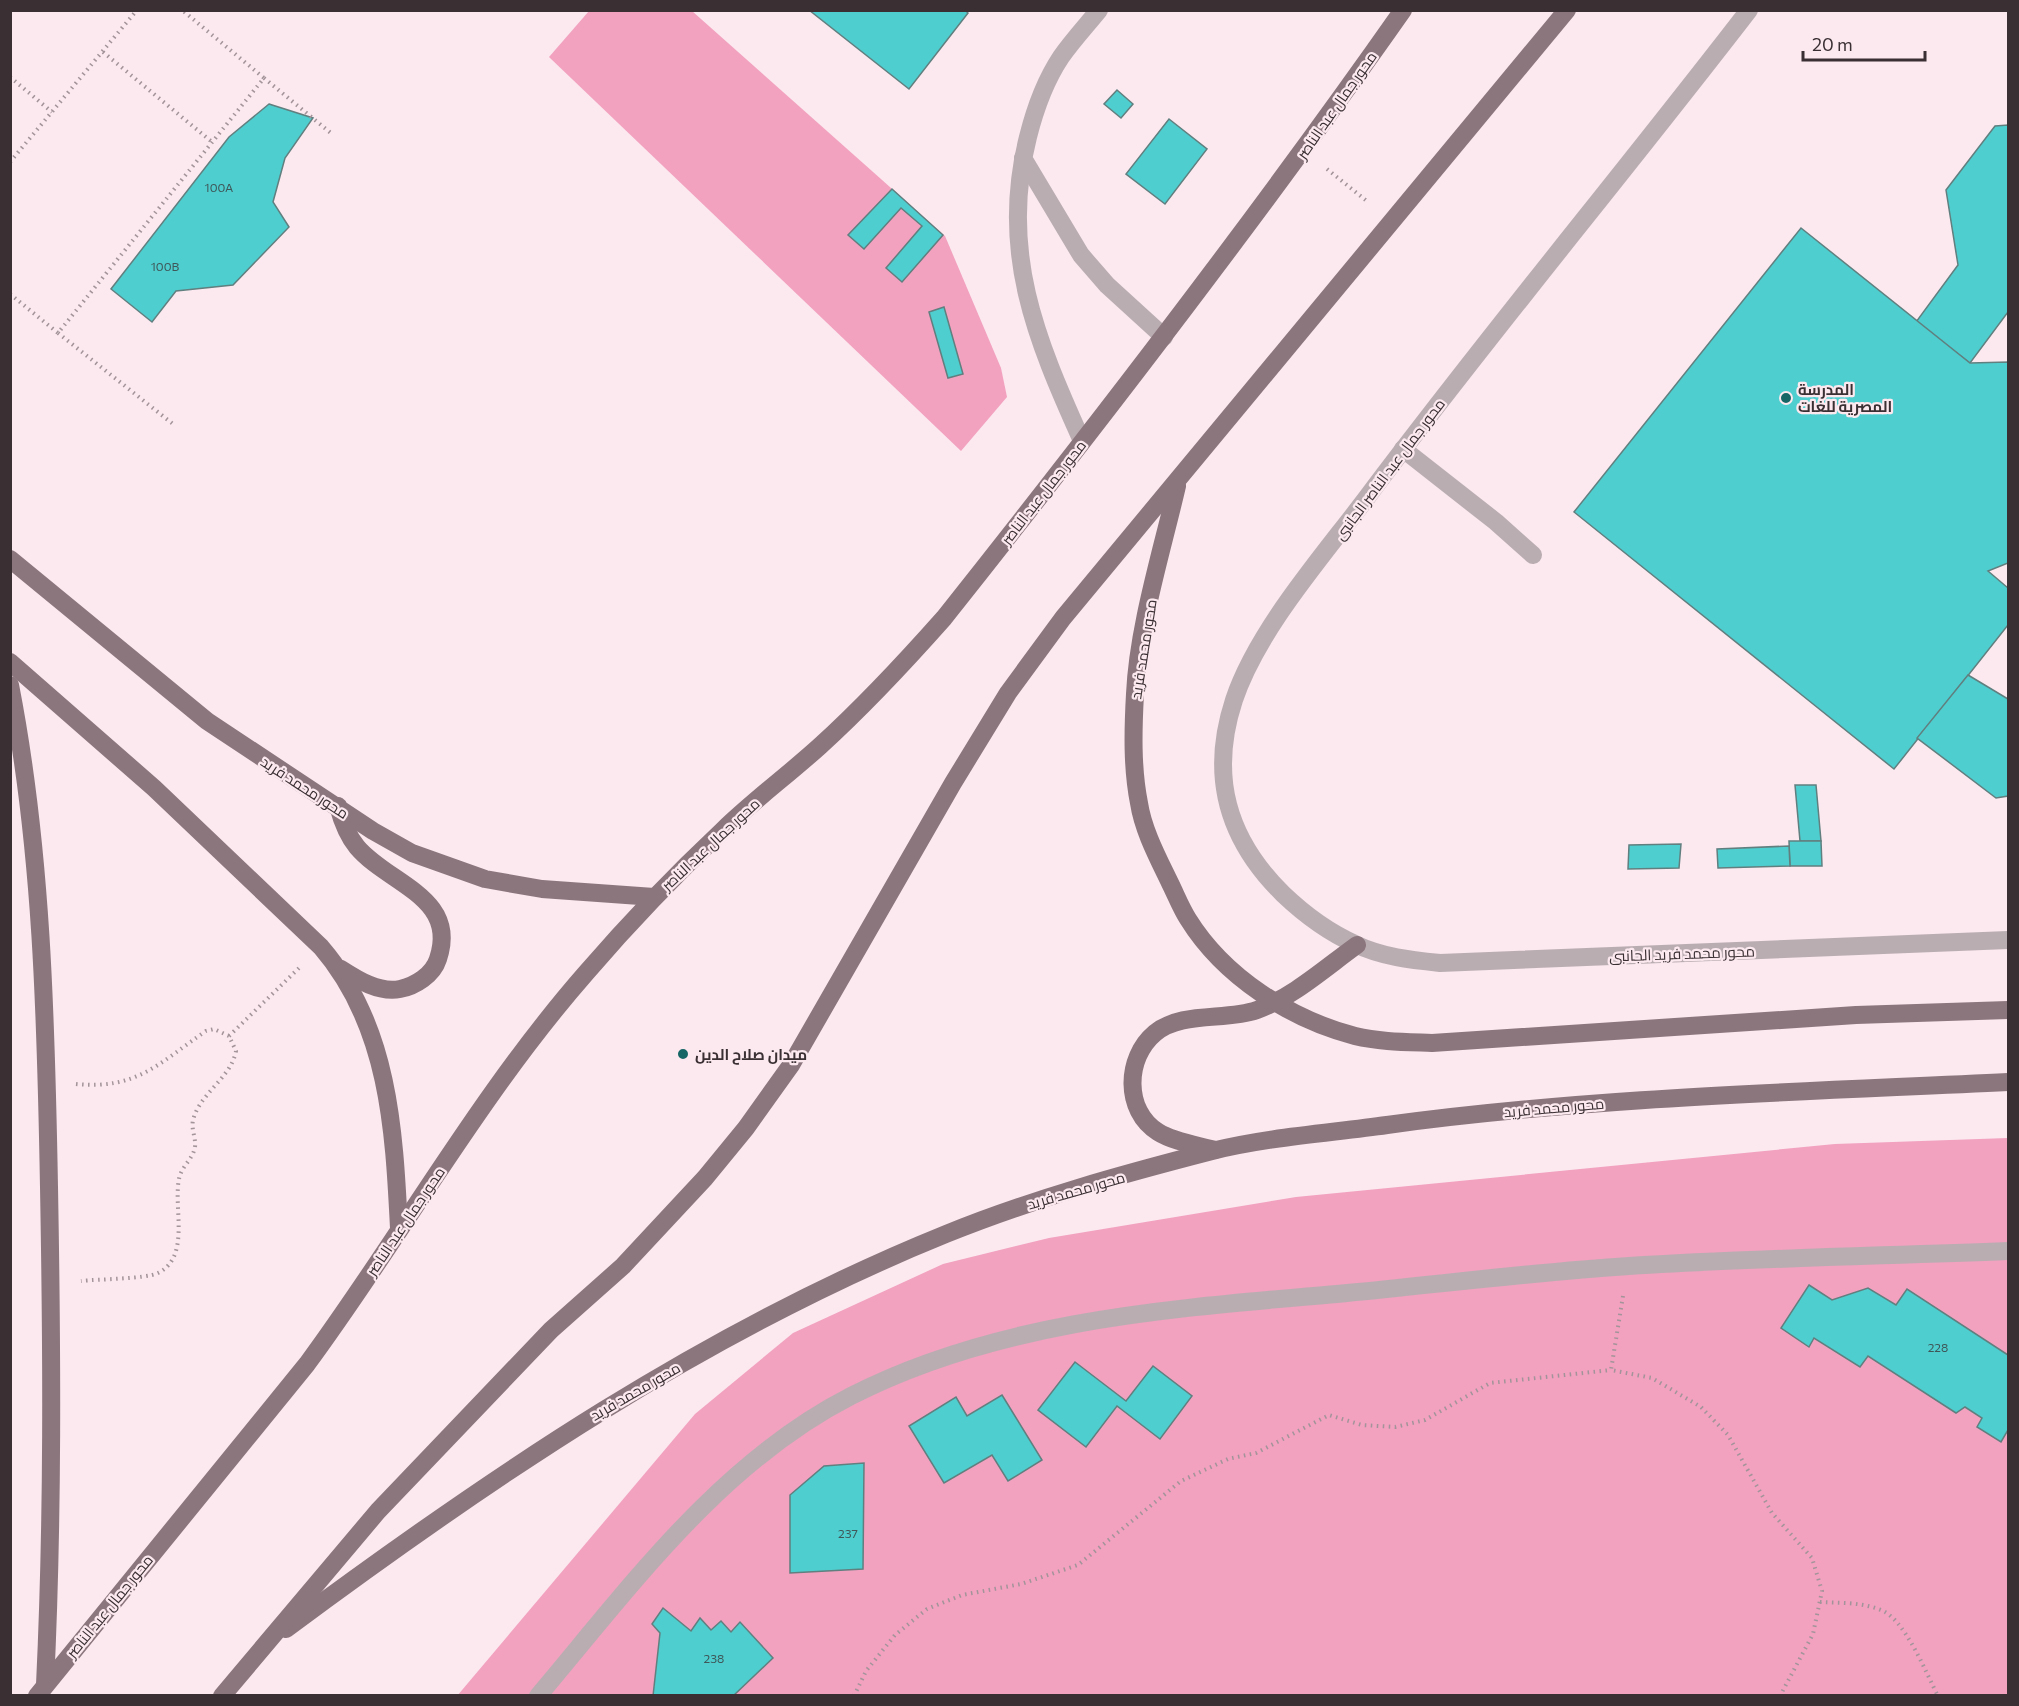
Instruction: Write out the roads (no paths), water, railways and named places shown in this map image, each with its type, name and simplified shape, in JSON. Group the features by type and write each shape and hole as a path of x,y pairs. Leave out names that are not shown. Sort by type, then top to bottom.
{"main road":[{"name":"محور جمال عبد الناصر","path":"41,1690 307,1364 348,1308 458,1139 531,1040 584,975 654,897 740,814 819,746 905,662 944,618 1164,336 1304,151 1402,10"},
{"path":"222,1695 378,1510 551,1330 623,1266 705,1178 746,1128 791,1065 953,783 1008,693 1063,618 1567,10"},
{"name":"محور محمد فريد","path":"1178,480 1146,617 1135,692 1134,754 1139,804 1158,860 1188,919 1223,964 1276,1003 1317,1025 1357,1036 1432,1043 1856,1015 2008,1010"},
{"name":"محور محمد فريد","path":"10,559 207,721 373,831 412,852 485,879 542,888 654,897"},
{"path":"10,663 154,788 321,947 341,969 367,1019 384,1075 395,1143 399,1228"},
{"path":"10,685 21,741 34,867 47,1076 52,1552 41,1690"},
{"path":"338,806 345,828 358,848 428,903 437,916 443,932 437,963 427,976 414,985 398,990 382,988 341,969"},
{"path":"1217,1150 1160,1134 1145,1123 1132,1091 1137,1058 1155,1034 1168,1025 1229,1017 1276,1003 1357,945"},
{"name":"محور محمد فريد","path":"260,1648 372,1565 540,1448 639,1387 850,1275 1008,1210 1217,1150 1443,1118 1581,1104 2008,1082"}],"street":[{"path":"1082,441 1050,370 1033,315 1016,236 1016,207 1023,158 1036,107 1056,67 1099,10"},
{"name":"محور جمال عبد الناصر الجانبى","path":"1357,945 1317,923 1257,867 1239,839 1228,807 1222,774 1224,741 1234,698 1272,628 1403,449 1749,10"},
{"path":"1023,158 1081,255 1107,285 1164,336"},
{"path":"1403,449 1496,522 1533,555"},
{"name":"محور محمد فريد الجانبى","path":"1357,945 1400,958 1440,963 2008,940"},
{"path":"538,1695 660,1551 750,1464 794,1431 851,1396 908,1371 964,1351 1031,1335 1142,1314 1627,1266 2008,1251"}],"place":[{"name":"المدرسة المصرية للغات","path":"1786,398"},
{"name":"ميدان صلاح الدين","path":"683,1054"}]}
